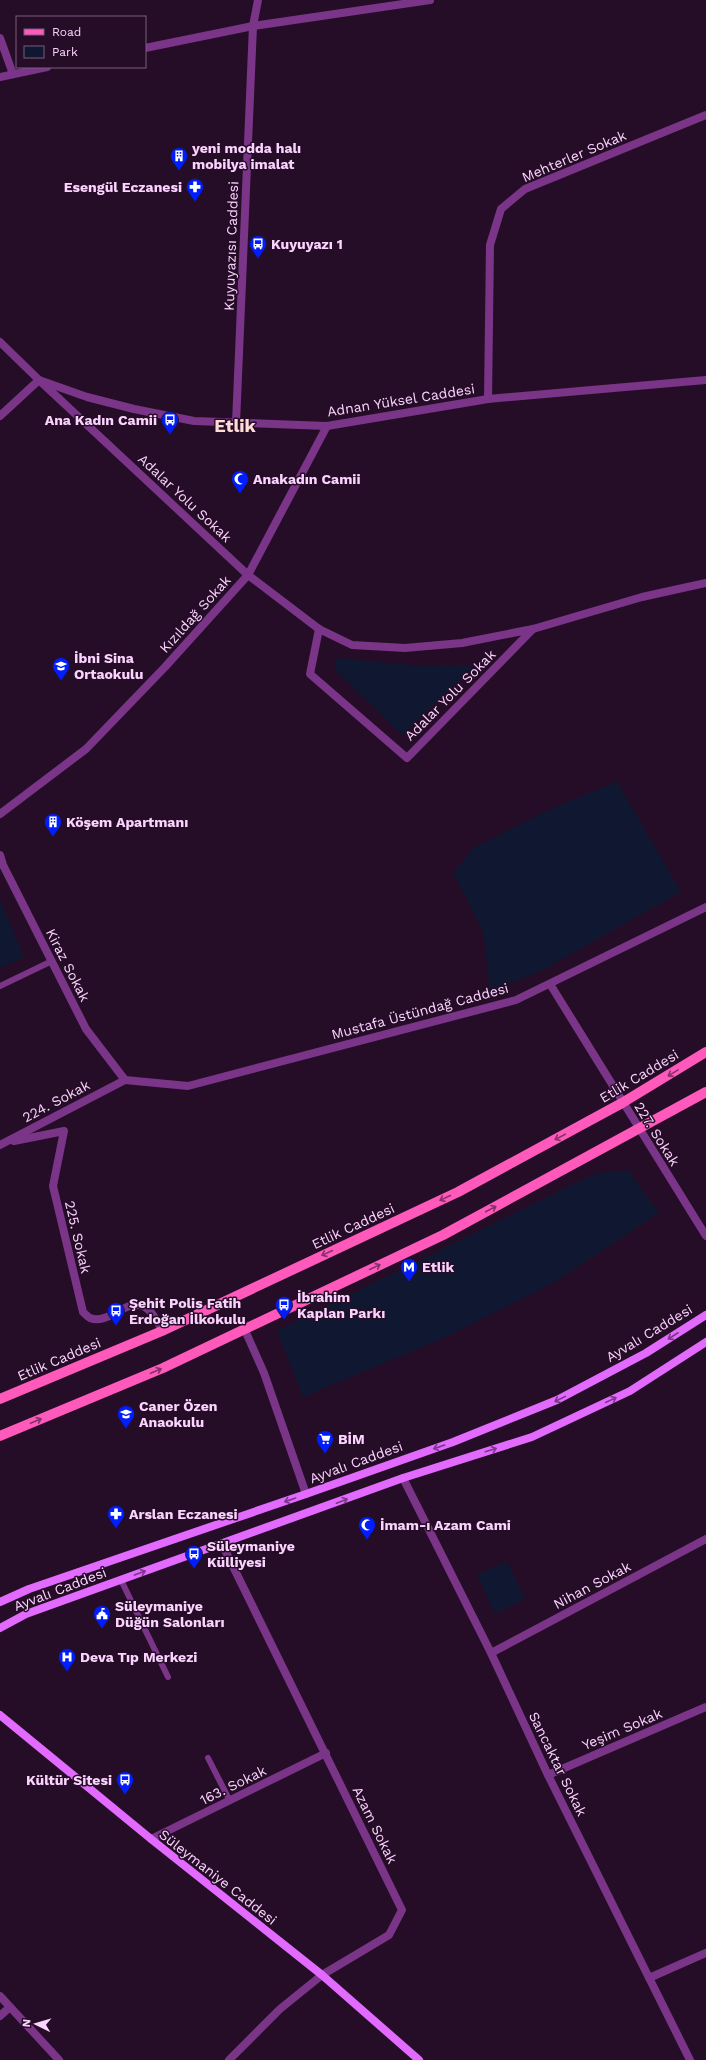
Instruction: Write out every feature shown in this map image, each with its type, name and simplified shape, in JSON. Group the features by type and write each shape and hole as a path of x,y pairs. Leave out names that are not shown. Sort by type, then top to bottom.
{"main road":[{"name":"Etlik Caddesi","path":"0,1399 162,1331 458,1192 622,1103 706,1052"},
{"path":"0,1436 163,1368 244,1328 443,1235 706,1092"},
{"name":"Ayvalı Caddesi","path":"0,1602 36,1586 453,1442 557,1400 646,1353 706,1315"},
{"name":"Ayvalı Caddesi","path":"0,1628 26,1614 404,1478 532,1437 630,1391 706,1342"},
{"name":"Süleymaniye Caddesi","path":"0,1715 151,1839 322,1976 419,2060"}],"street":[{"name":"Kuyuyazısı Caddesi","path":"236,423 253,26 258,0"},
{"path":"146,48 253,26 430,0"},
{"path":"0,38 13,74"},
{"path":"0,77 42,68"},
{"name":"Mehterler Sokak","path":"488,399 490,245 501,209 525,189 706,115"},
{"name":"Adnan Yüksel Caddesi","path":"0,342 39,380 87,397 134,409 194,421 327,426 488,399 706,380"},
{"path":"0,416 39,380"},
{"name":"Adalar Yolu Sokak","path":"39,380 248,575 319,628 352,645 405,648 462,643 533,629 642,597 706,583"},
{"name":"Kızıldağ Sokak","path":"0,814 86,748 165,667 248,575 327,426"},
{"name":"Adalar Yolu Sokak","path":"319,628 310,674 407,758 533,629"},
{"name":"Kiraz Sokak","path":"0,855 2,866 86,1029 125,1080"},
{"name":"Mustafa Üstündağ Caddesi","path":"125,1080 188,1086 516,1000 706,907"},
{"name":"227. Sokak","path":"550,984 622,1103 706,1236"},
{"name":"224. Sokak","path":"3,1143 125,1080"},
{"name":"225. Sokak","path":"3,1143 64,1131 53,1186 83,1312 90,1318 102,1319 131,1306 146,1307 155,1315 162,1331"},
{"path":"244,1328 269,1387 306,1494"},
{"name":"Sancaktar Sokak","path":"404,1478 491,1654 548,1775 690,2060"},
{"name":"Nihan Sokak","path":"491,1654 706,1539"},
{"name":"Azam Sokak","path":"222,1544 402,1910 389,1935 322,1976 280,2009 229,2060"},
{"name":"Yeşim Sokak","path":"548,1775 706,1707"},
{"name":"163. Sokak","path":"151,1839 326,1754"},
{"path":"649,1978 706,1953"},
{"path":"0,1996 60,2060"},
{"path":"0,2016 10,2007"}],"lane":[{"path":"0,986 52,961"},
{"path":"121,1580 168,1677"},
{"path":"208,1758 230,1801"}],"green space":[{"path":"337,658 420,666 475,665 402,735 334,669"},
{"path":"617,781 681,892 541,971 490,991 483,931 453,873 473,848 544,812"},
{"path":"0,900 24,957 0,968"},
{"path":"628,1170 659,1213 555,1282 446,1337 303,1397 277,1331 592,1175"},
{"path":"507,1561 525,1599 495,1614 477,1575"}],"place":[{"name":"yeni modda halı mobilya imalat","path":"179,171"},
{"name":"Esengül Eczanesi","path":"195,202"},
{"name":"Kuyuyazı 1","path":"258,259"},
{"name":"Ana Kadın Camii","path":"170,435"},
{"name":"Anakadın Camii","path":"240,494"},
{"name":"İbni Sina Ortaokulu","path":"61,681"},
{"name":"Köşem Apartmanı","path":"53,837"},
{"name":"Etlik","path":"409,1282"},
{"name":"İbrahim Kaplan Parkı","path":"284,1320"},
{"name":"Şehit Polis Fatih Erdoğan İlkokulu","path":"116,1326"},
{"name":"Caner Özen Anaokulu","path":"126,1429"},
{"name":"BİM","path":"325,1454"},
{"name":"Arslan Eczanesi","path":"116,1529"},
{"name":"İmam-ı Azam Cami","path":"367,1540"},
{"name":"Süleymaniye Külliyesi","path":"194,1569"},
{"name":"Süleymaniye Düğün Salonları","path":"102,1629"},
{"name":"Deva Tıp Merkezi","path":"67,1672"},
{"name":"Kültür Sitesi","path":"125,1795"}],"district":[{"name":"Etlik","path":"235,426"}]}
